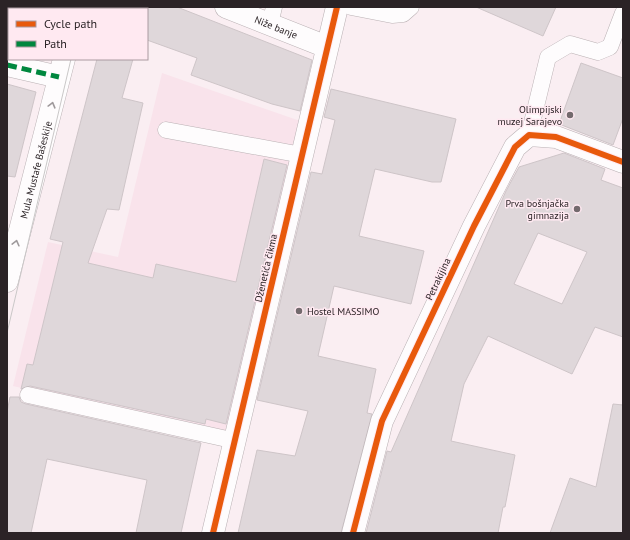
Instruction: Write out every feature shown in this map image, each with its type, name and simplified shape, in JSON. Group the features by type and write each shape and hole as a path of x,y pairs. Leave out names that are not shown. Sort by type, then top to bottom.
{"street":[{"name":"Niže banje","path":"226,7 272,16 327,48"},
{"name":"Dženetića čikma","path":"213,533 236,441 327,48 338,7"},
{"path":"7,65 62,68"},
{"name":"Mula Mustafe Bašeskije","path":"7,281 62,68"},
{"path":"529,135 556,137 623,162"},
{"name":"Petrakijina","path":"353,533 382,421 474,226 515,147 529,135"}],"lane":[{"path":"351,7 392,15 403,14 411,7"},
{"path":"529,135 548,57 570,44 598,52 610,47 623,13"},
{"path":"166,130 302,155"},
{"path":"28,395 236,441"}],"shaded area":[{"path":"162,73 306,123 229,437 13,386 48,242 118,257"}],"building":[{"path":"177,7 312,60 300,111 272,104 191,75 197,58 148,40 147,8"},
{"path":"476,7 556,7 543,36"},
{"path":"97,60 133,60 122,98 143,103 119,210 107,209 88,263 153,278 156,264 236,282 264,159 287,165 226,424 206,419 205,424 30,386 21,389 27,364 33,365 63,242 50,239"},
{"path":"581,63 623,78 623,118 613,145 559,124"},
{"path":"7,84 36,92 15,177 7,176"},
{"path":"331,89 456,119 441,182 432,182 375,169 359,236 424,251 411,304 334,286 318,356 376,369 367,413 372,414 341,533 238,533 257,450 295,456 308,411 257,400 311,172 322,174 335,120 324,117"},
{"path":"564,153 605,169 601,180 623,188 623,337 595,327 572,374 488,336 464,384 451,441 515,455 505,507 503,507 498,533 366,533 387,451 391,452 506,191 519,167","holes":["538,233 587,252 562,304 514,284"]},
{"path":"10,397 19,397 21,402 26,404 201,443 181,533 136,533 147,480 47,459 31,533 7,533 7,412"},
{"path":"613,404 623,405 623,533 550,533 570,478 596,487"}],"tram line":[{"path":"7,333 71,60"}],"marked path":[{"path":"7,65 59,77"}],"cycle path":[{"path":"213,533 337,7"},
{"path":"353,533 382,421 474,226 515,147 529,135 556,137 623,162"}],"place":[{"name":"Olimpijski muzej Sarajevo","path":"570,115"},
{"name":"Prva bošnjačka gimnazija","path":"577,209"},
{"name":"Hostel MASSIMO","path":"299,311"}]}
